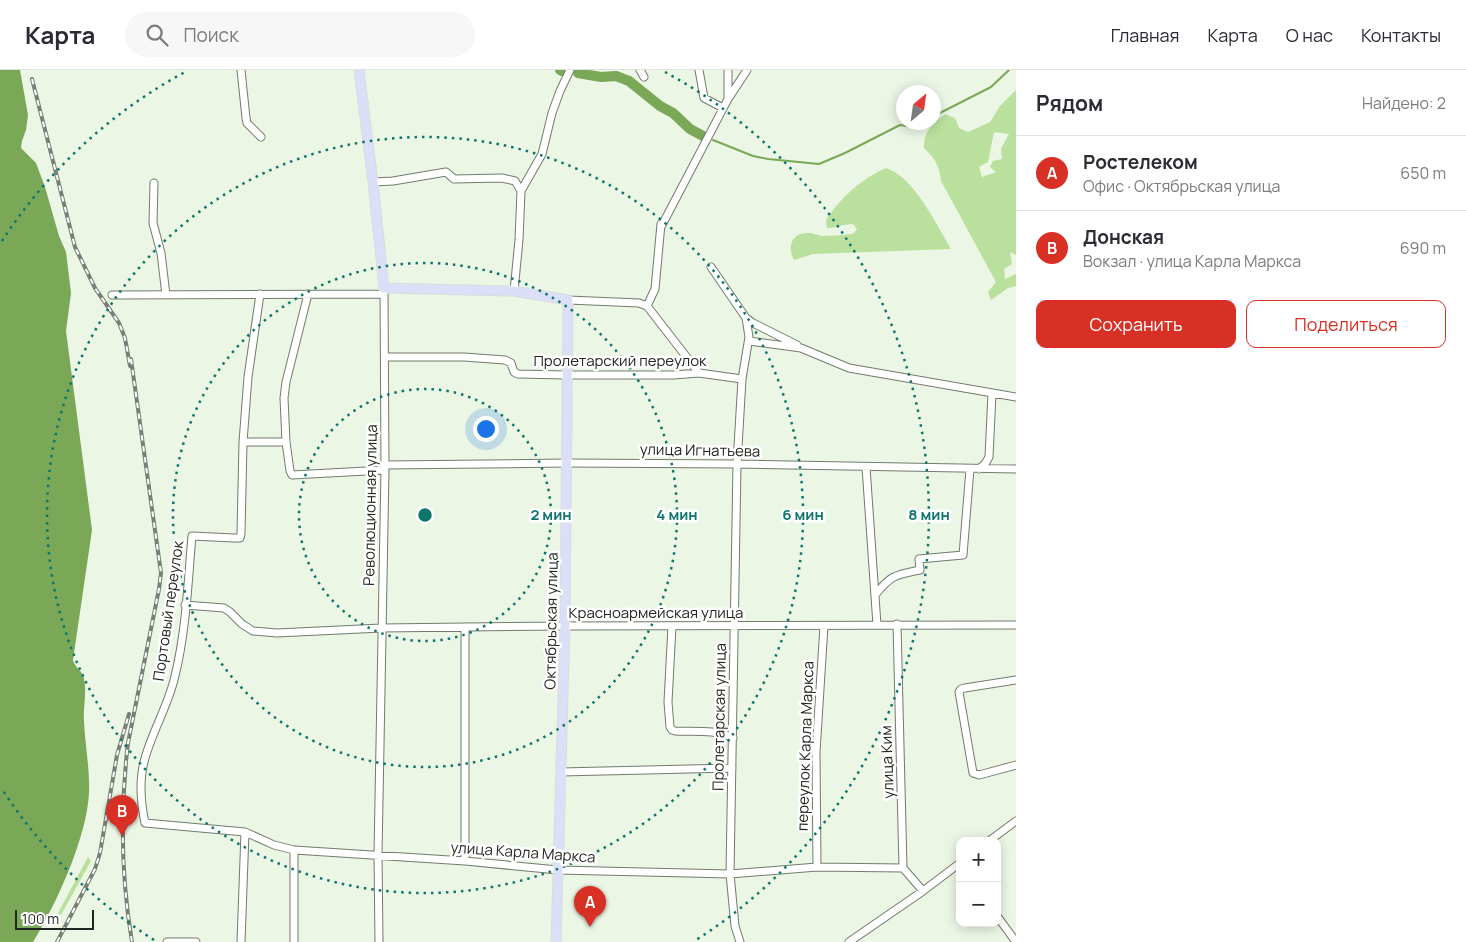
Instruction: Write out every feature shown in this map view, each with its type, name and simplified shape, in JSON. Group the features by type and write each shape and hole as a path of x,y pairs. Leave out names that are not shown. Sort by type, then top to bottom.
{"main road":[{"name":"Революционная улица","path":"359,70 374,182 384,291"},
{"path":"384,291 514,291 568,300"},
{"name":"Октябрьская улица","path":"556,942 565,626 568,300"}],"street":[{"path":"241,70 247,123 260,137"},
{"path":"514,291 521,191 542,154 552,113 570,70"},
{"path":"699,70 704,98 723,108"},
{"path":"728,70 728,98"},
{"path":"661,227 728,98 746,70"},
{"path":"374,182 393,181 446,172 454,179 488,177 512,179 517,183 521,191"},
{"path":"154,183 153,223 161,253 166,295"},
{"path":"647,306 655,289 661,216"},
{"path":"710,267 746,318 806,350 849,368 1016,397"},
{"path":"112,295 308,294 384,291"},
{"name":"Революционная улица","path":"379,942 378,855 385,467 384,291"},
{"path":"260,294 248,377 243,442 286,442 284,398 286,382 308,294"},
{"path":"568,300 639,303 647,306 699,373"},
{"name":"Пролетарская улица","path":"740,942 735,926 730,874 737,464 742,379 749,341 746,318"},
{"path":"749,341 806,350"},
{"name":"Пролетарский переулок","path":"385,357 464,356 506,360 511,363 514,372 518,374 567,376 699,373 742,379"},
{"path":"979,469 989,457 992,393"},
{"name":"Портовый переулок","path":"145,823 141,788 143,763 171,692 176,673 192,536 240,538 243,442"},
{"name":"улица Игнатьева","path":"286,442 292,475 385,467 567,463 1016,469"},
{"path":"866,467 877,625"},
{"path":"875,596 885,583 896,575 920,570 920,559 963,555 970,469"},
{"name":"Красноармейская улица","path":"185,605 224,608 253,631 277,634 381,628 897,624 1016,625"},
{"name":"улица Ким","path":"897,624 903,868"},
{"path":"672,626 668,702 670,727 675,731 719,732 733,738"},
{"name":"переулок Карла Маркса","path":"816,867 816,752 824,626"},
{"path":"465,627 465,861"},
{"path":"1016,680 965,688 961,689 960,692 974,773 980,775 1016,765"},
{"path":"561,772 732,768"},
{"path":"995,837 1016,822"},
{"name":"улица Карла Маркса","path":"145,823 245,832 274,845 294,850 465,861 558,870 730,874 816,867 903,868"},
{"path":"241,942 245,832"},
{"path":"294,850 294,942"},
{"path":"850,942 956,866"},
{"path":"903,868 922,891"},
{"path":"1001,921 1016,942"},
{"path":"167,942 196,942"}],"shaded area":[{"path":"0,70 20,70 28,115 21,148 36,163 59,236 66,252 71,293 66,331 92,530 73,660 83,676 85,684 84,721 89,784 87,811 83,830 69,870 33,942 0,942"},
{"path":"1016,90 1016,255 1010,252 1012,264 1004,269 1005,279 1016,274 1016,286 1008,288 991,300 988,292 996,282 941,181 936,163 924,148 925,137 929,130 941,130 941,118 945,114 955,118 959,128 968,132 990,122 1000,106","holes":["994,132 1009,134 1001,149 1002,159 993,161 990,167 996,172 982,177 979,167 988,162"]},
{"path":"886,168 897,173 915,191 951,249 813,254 794,260 791,245 794,238 798,235 803,233 821,236 853,234 857,229 853,224 827,228 826,220 838,204 860,183"},
{"path":"88,857 91,861 61,915 58,913"}],"waterway":[{"path":"941,112 991,87 1009,70"},
{"path":"578,73 601,77 616,76 629,81 660,106 673,113 690,129 703,136"},
{"path":"713,140 753,156 819,164 896,127"}],"railway":[{"path":"32,79 75,247 95,288 119,323 125,338 130,366"},
{"path":"131,359 161,573 128,743 125,768 124,868 132,942"},
{"path":"57,942 95,869 100,853 117,755 129,714"}],"place":[{"name":"Донская","path":"122,836"},
{"name":"Ростелеком","path":"590,927"}]}
